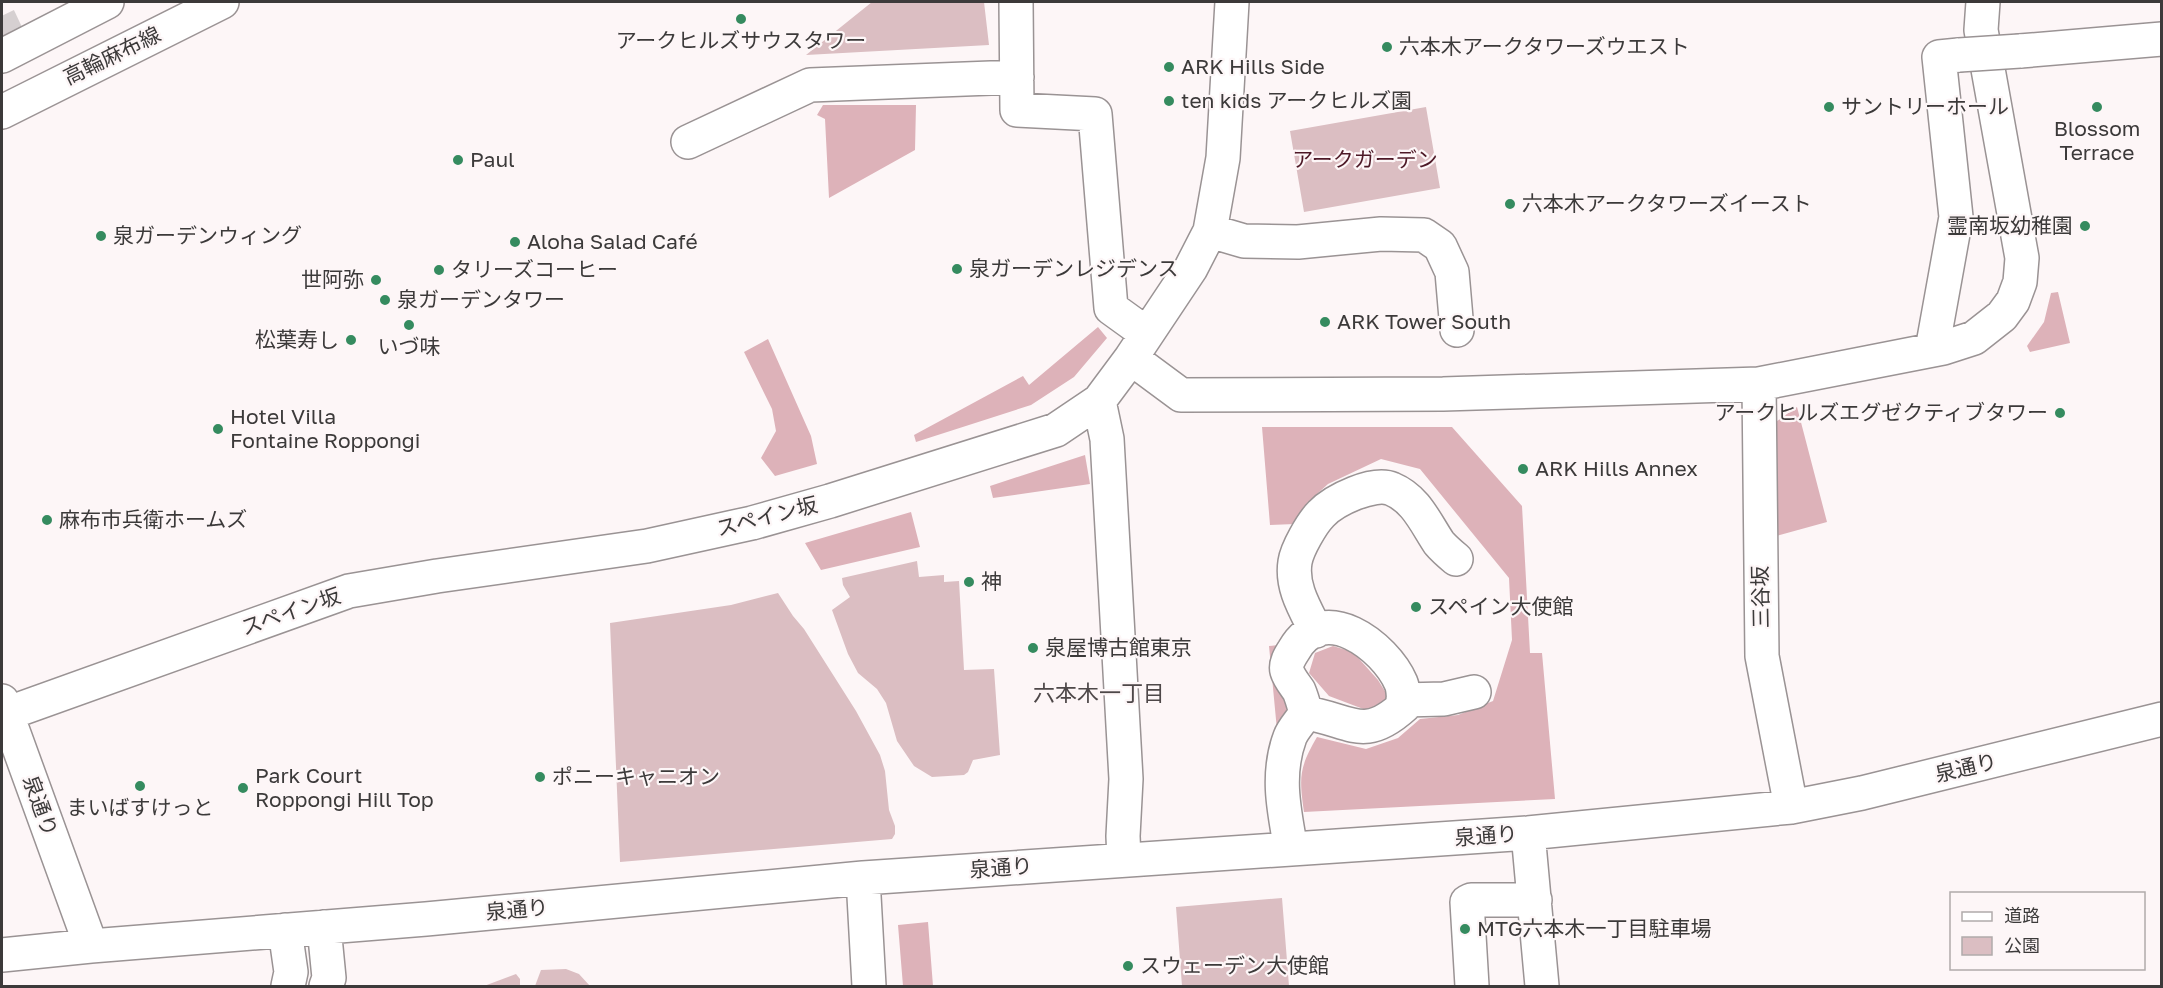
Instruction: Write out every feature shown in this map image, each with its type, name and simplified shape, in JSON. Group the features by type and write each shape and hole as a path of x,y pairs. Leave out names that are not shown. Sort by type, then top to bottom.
{"main road":[{"path":"21,25 65,2"},
{"path":"2,56 107,2"},
{"name":"高輪麻布線","path":"2,112 222,2"},
{"path":"1016,2 1017,110 1095,114 1112,308 1139,346 1181,395 1443,394 1759,384 1932,351 1974,338 2002,316 2013,301 2020,282 2022,258 1981,30 1983,2"},
{"name":"スペイン坂","path":"4,708 349,591 636,548 752,523 831,501 1056,430 1099,401 1191,268 1210,231 1222,158 1232,2"},
{"path":"1932,351 1956,217 1939,57 2162,39"},
{"path":"688,142 810,86 1017,77"},
{"path":"1210,231 1244,241 1298,242 1381,234 1424,234 1440,246 1452,272 1457,330"},
{"name":"三谷坂","path":"1759,384 1762,656 1791,807"},
{"path":"1099,401 1107,439 1109,474 1126,779 1123,836 1125,860"},
{"path":"1316,631 1297,593 1295,562 1304,539 1321,514 1338,501 1363,490 1382,486 1390,488 1408,497 1440,544 1456,559"},
{"path":"1321,628 1338,628 1357,634 1389,664 1402,685 1404,706 1389,720 1364,728 1306,713 1299,693 1287,671 1288,661 1296,646 1307,634 1321,628"},
{"path":"1403,700 1444,699 1474,692"},
{"name":"泉通り","path":"4,708 91,945 324,927 863,878 1528,833 1791,807 1862,793 2162,719"},
{"path":"1291,849 1283,808 1281,775 1290,735 1306,713"},
{"path":"1528,833 1542,987"},
{"path":"863,878 869,987"},
{"path":"1472,987 1467,902 1471,900 1535,900"},
{"path":"324,927 329,978 326,987"},
{"path":"285,930 291,972 288,987"},
{"path":"2,956 91,945"}],"green space":[{"path":"872,2 984,2 989,45 806,55"},
{"name":"アークガーデン","path":"1426,107 1440,188 1304,212 1290,131"},
{"path":"917,561 919,577 944,575 944,582 959,581 964,670 994,669 1000,755 973,760 968,772 964,775 932,777 914,766 897,741 886,703 877,689 858,673 848,654 832,610 850,597 842,578"},
{"path":"778,593 804,629 856,711 880,755 885,771 889,810 895,826 895,834 892,839 620,862 610,623 731,605"},
{"path":"1282,898 1289,986 1182,986 1176,907"},
{"path":"566,969 579,974 590,986 535,986 541,970"},
{"path":"516,974 520,979 520,986 484,986"}],"shaded area":[{"path":"823,105 916,105 915,150 829,198 825,119 817,115"},
{"path":"2058,292 2070,343 2030,352 2027,346 2044,322 2051,293"},
{"path":"1098,327 1107,338 1074,377 1031,405 916,442 914,435 1023,376 1029,385"},
{"path":"768,339 811,436 817,464 775,476 761,458 776,431 772,409 744,352"},
{"path":"1797,407 1827,522 1773,537 1770,426"},
{"path":"1262,427 1452,427 1522,506 1530,653 1542,653 1555,799 1304,812 1301,790 1302,773 1317,737 1366,749 1398,738 1420,719 1458,715 1493,701 1512,640 1509,578 1420,469 1381,459 1328,484 1307,503 1295,524 1270,525"},
{"path":"1085,455 1090,484 993,498 990,486"},
{"path":"911,512 920,547 821,570 805,543"},
{"path":"1278,645 1289,709 1277,730 1269,646"},
{"path":"1333,646 1353,652 1378,680 1388,696 1381,705 1366,710 1329,696 1309,673 1315,653"},
{"path":"928,922 933,986 903,986 898,925"}],"tunnel":[{"path":"2,34 21,25"}],"place":[{"name":"アークヒルズサウスタワー","path":"741,19"},
{"name":"六本木アークタワーズウエスト","path":"1387,47"},
{"name":"ARK Hills Side","path":"1169,67"},
{"name":"ten kids アークヒルズ園","path":"1169,101"},
{"name":"サントリーホール","path":"1829,107"},
{"name":"Blossom Terrace","path":"2097,107"},
{"name":"Paul","path":"458,160"},
{"name":"六本木アークタワーズイースト","path":"1510,204"},
{"name":"霊南坂幼稚園","path":"2085,226"},
{"name":"泉ガーデンウィング","path":"101,236"},
{"name":"Aloha Salad Café","path":"515,242"},
{"name":"泉ガーデンレジデンス","path":"957,269"},
{"name":"タリーズコーヒー","path":"439,270"},
{"name":"世阿弥","path":"376,280"},
{"name":"泉ガーデンタワー","path":"385,300"},
{"name":"ARK Tower South","path":"1325,322"},
{"name":"いづ味","path":"409,325"},
{"name":"松葉寿し","path":"351,340"},
{"name":"アークヒルズエグゼクティブタワー","path":"2060,413"},
{"name":"Hotel Villa Fontaine Roppongi","path":"218,429"},
{"name":"ARK Hills Annex","path":"1523,469"},
{"name":"麻布市兵衛ホームズ","path":"47,520"},
{"name":"神","path":"969,582"},
{"name":"スペイン大使館","path":"1416,607"},
{"name":"泉屋博古館東京","path":"1033,648"},
{"name":"ポニーキャニオン","path":"540,777"},
{"name":"まいばすけっと","path":"140,786"},
{"name":"Park Court Roppongi Hill Top","path":"243,788"},
{"name":"MTG六本木一丁目駐車場","path":"1465,929"},
{"name":"スウェーデン大使館","path":"1128,966"}],"district":[{"name":"六本木一丁目","path":"1099,693"}]}
